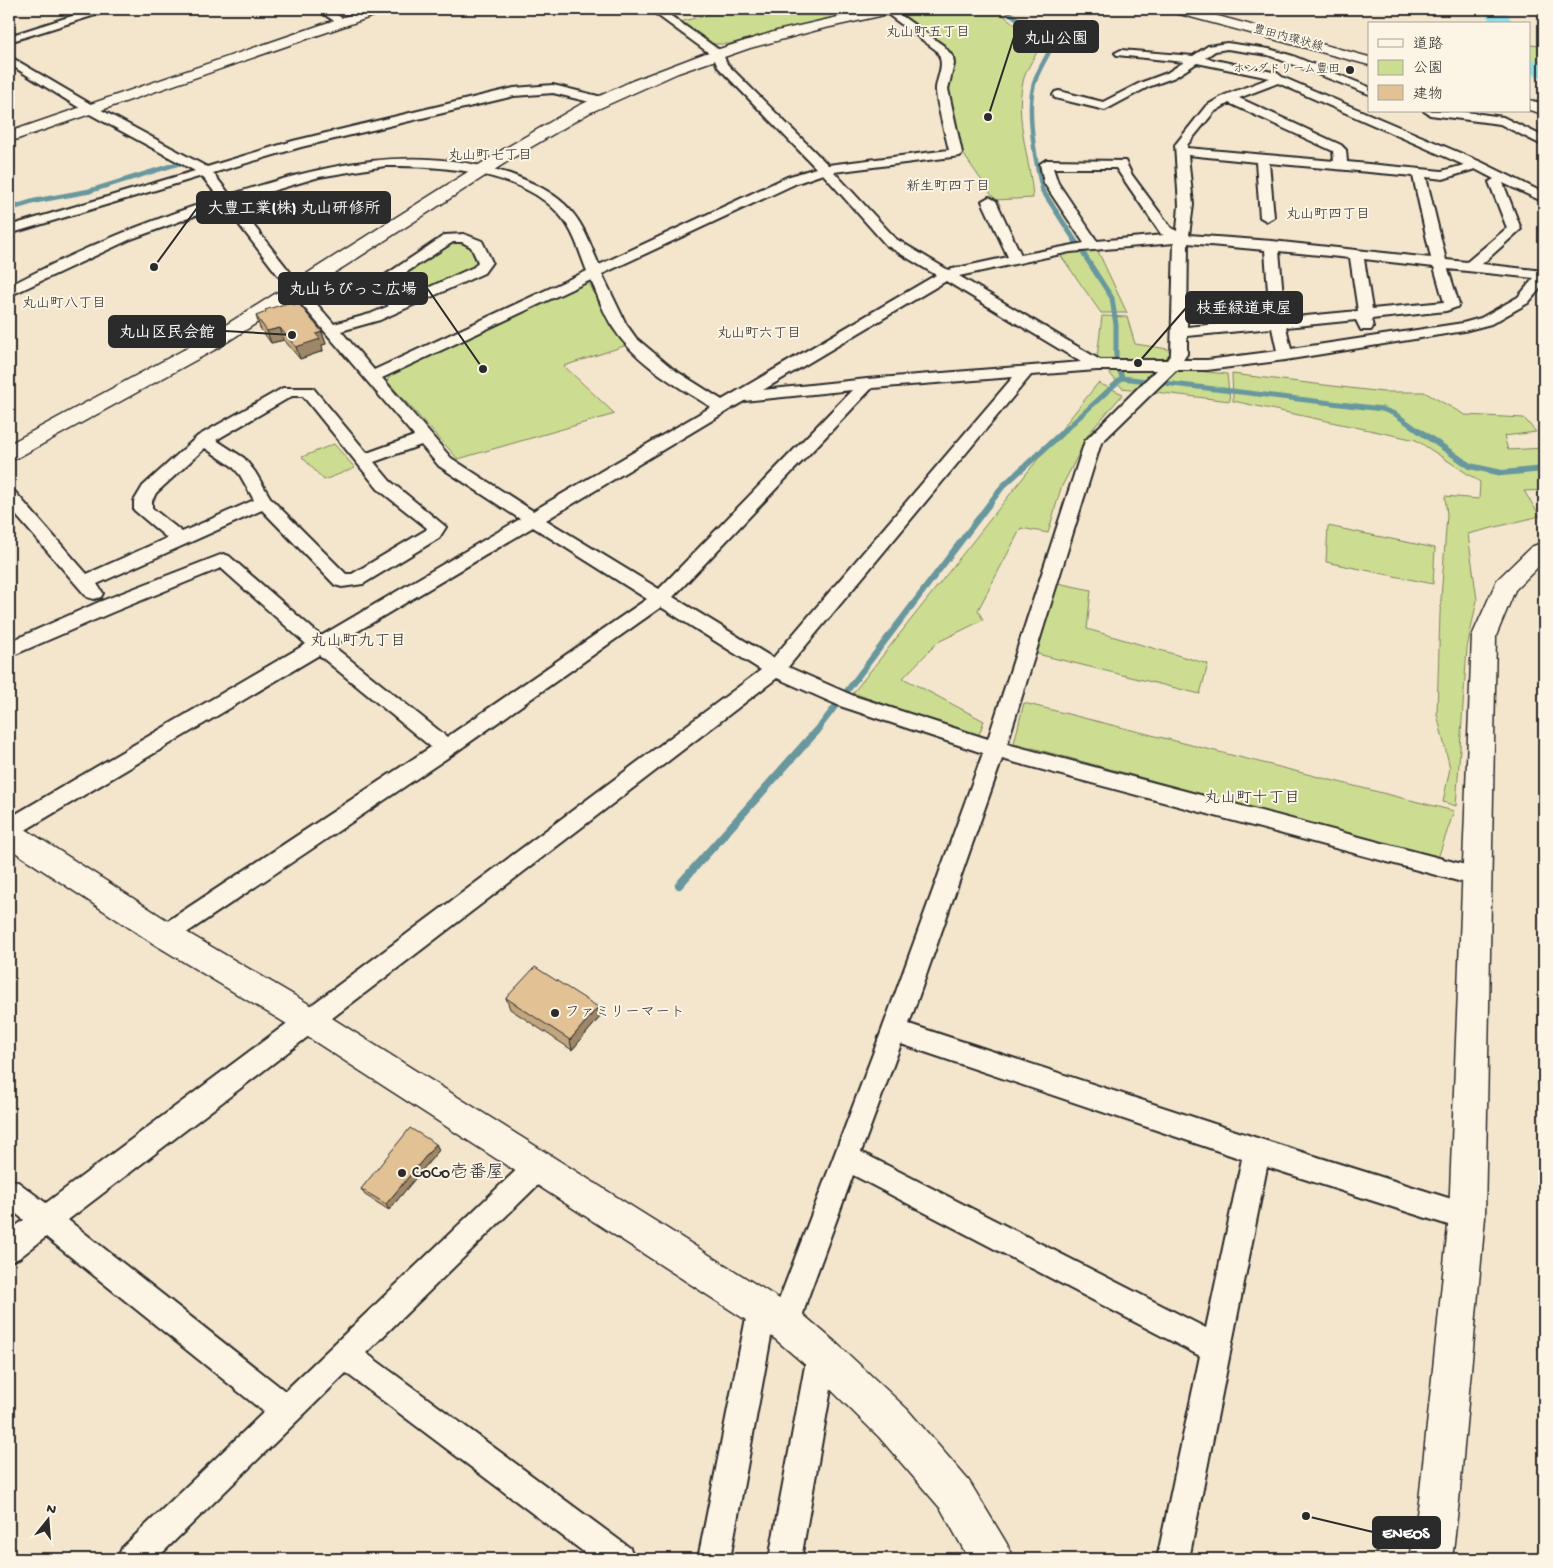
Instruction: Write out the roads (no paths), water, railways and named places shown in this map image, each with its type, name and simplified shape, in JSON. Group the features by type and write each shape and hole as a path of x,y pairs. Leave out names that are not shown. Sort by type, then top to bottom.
{"street":[{"path":"9,39 104,9"},
{"path":"321,9 343,22"},
{"path":"9,137 380,9"},
{"path":"656,9 718,54 722,64 825,168 891,242 1099,365"},
{"path":"9,453 209,344 539,134 602,100 718,54 837,20 890,9 940,48 947,57 948,64 942,89 956,153 825,168 792,180 372,377"},
{"name":"豊田内環状線","path":"1177,9 1368,61"},
{"name":"豊田内環状線","path":"1202,9 1368,54"},
{"path":"1059,95 1105,106 1144,85 1171,75 1194,59 1217,47 1227,46 1269,52 1298,61 1368,91"},
{"path":"1121,53 1194,59 1273,75 1476,165 1544,198"},
{"path":"9,58 90,109 204,171 296,289 444,462 532,519 775,669 847,701 995,749 1477,876"},
{"path":"714,1559 747,1396 774,1316 793,1300 894,1030 995,749 1093,441 1152,382 1173,364 1179,354 1181,332 1181,238 1184,232 1185,210 1181,145 1210,109 1229,98 1278,78"},
{"path":"9,230 297,144 514,92 553,89 602,100"},
{"path":"1530,97 1544,101"},
{"path":"1229,98 1337,148 1340,150 1341,166"},
{"path":"1530,105 1544,109"},
{"path":"1438,112 1503,120 1544,142"},
{"path":"1181,151 1443,175 1476,165"},
{"path":"1262,159 1268,217"},
{"path":"9,292 101,246 226,200 302,176 362,164 411,162 482,170 517,181 538,192 570,217 578,229 594,272 620,328 660,368 722,407"},
{"path":"1090,245 1051,183 1046,164 1120,164 1126,176 1166,231 1181,238"},
{"path":"1181,332 1446,307 1452,304 1440,263 1419,173"},
{"path":"1471,266 1514,230 1496,182"},
{"path":"989,201 1016,260"},
{"path":"332,329 375,317 400,306 479,270 485,262 480,248 467,238 450,238 385,280 380,285 380,291 388,299 400,306"},
{"path":"9,829 946,276 1070,248 1181,238 1272,245 1544,275"},
{"path":"1272,245 1278,323 1285,355"},
{"path":"1356,254 1366,315"},
{"path":"739,397 1027,370 1099,365 1207,364 1371,342 1464,327 1486,321 1524,300 1544,275"},
{"path":"1366,315 1362,319 1371,342"},
{"path":"9,1248 308,1020 775,669 1027,370"},
{"path":"165,935 446,748 660,599 867,384"},
{"path":"180,539 143,510 143,501 149,490 204,440 289,391 307,391 384,485 437,527 433,534 356,580 342,581 264,502 247,472 238,462 204,440"},
{"path":"363,460 424,438"},
{"path":"9,496 106,607"},
{"path":"84,582 264,502"},
{"path":"1431,1559 1467,1216 1484,636 1505,586 1539,552 1544,550"},
{"path":"9,650 106,607 223,560 319,645 446,748"},
{"path":"9,833 165,935 308,1020 774,1316 822,1355 893,1423 955,1495 992,1559"},
{"path":"894,1030 1257,1151 1467,1216"},
{"path":"1173,1559 1257,1151"},
{"path":"846,1158 1216,1349"},
{"path":"133,1559 539,1166"},
{"path":"9,1191 287,1411"},
{"path":"345,1355 619,1559"},
{"path":"785,1559 822,1355"}],"waterway":[{"path":"1005,9 1044,40 1050,50 1035,82 1031,104 1033,143 1043,192"},
{"path":"1494,9 1501,22"},
{"path":"1530,65 1544,71"},
{"path":"88,191 180,163"},
{"path":"9,209 35,201 88,191"},
{"path":"1043,191 1112,298 1116,325 1116,356 1122,378"},
{"path":"1064,431 1122,378"},
{"path":"1122,378 1382,409 1395,414 1419,431"},
{"path":"818,729 1003,486 1065,430"},
{"path":"1418,430 1470,466 1502,473 1544,469"},
{"path":"679,885 819,728"}],"place":[{"name":"ホンダドリーム豊田","path":"1350,70"},
{"name":"丸山公園","path":"988,117"},
{"name":"大豊工業(株) 丸山研修所","path":"154,267"},
{"name":"丸山区民会館","path":"292,335"},
{"name":"枝垂緑道東屋","path":"1138,363"},
{"name":"丸山ちびっこ広場","path":"483,369"},
{"name":"ファミリーマート","path":"555,1013"},
{"name":"CoCo壱番屋","path":"402,1173"},
{"name":"ENEOS","path":"1306,1516"}],"district":[{"name":"丸山町五丁目","path":"928,33"},
{"name":"丸山町七丁目","path":"490,156"},
{"name":"新生町四丁目","path":"948,187"},
{"name":"丸山町四丁目","path":"1328,215"},
{"name":"丸山町八丁目","path":"64,304"},
{"name":"丸山町六丁目","path":"759,334"},
{"name":"丸山町九丁目","path":"358,642"},
{"name":"丸山町十丁目","path":"1252,799"}]}
